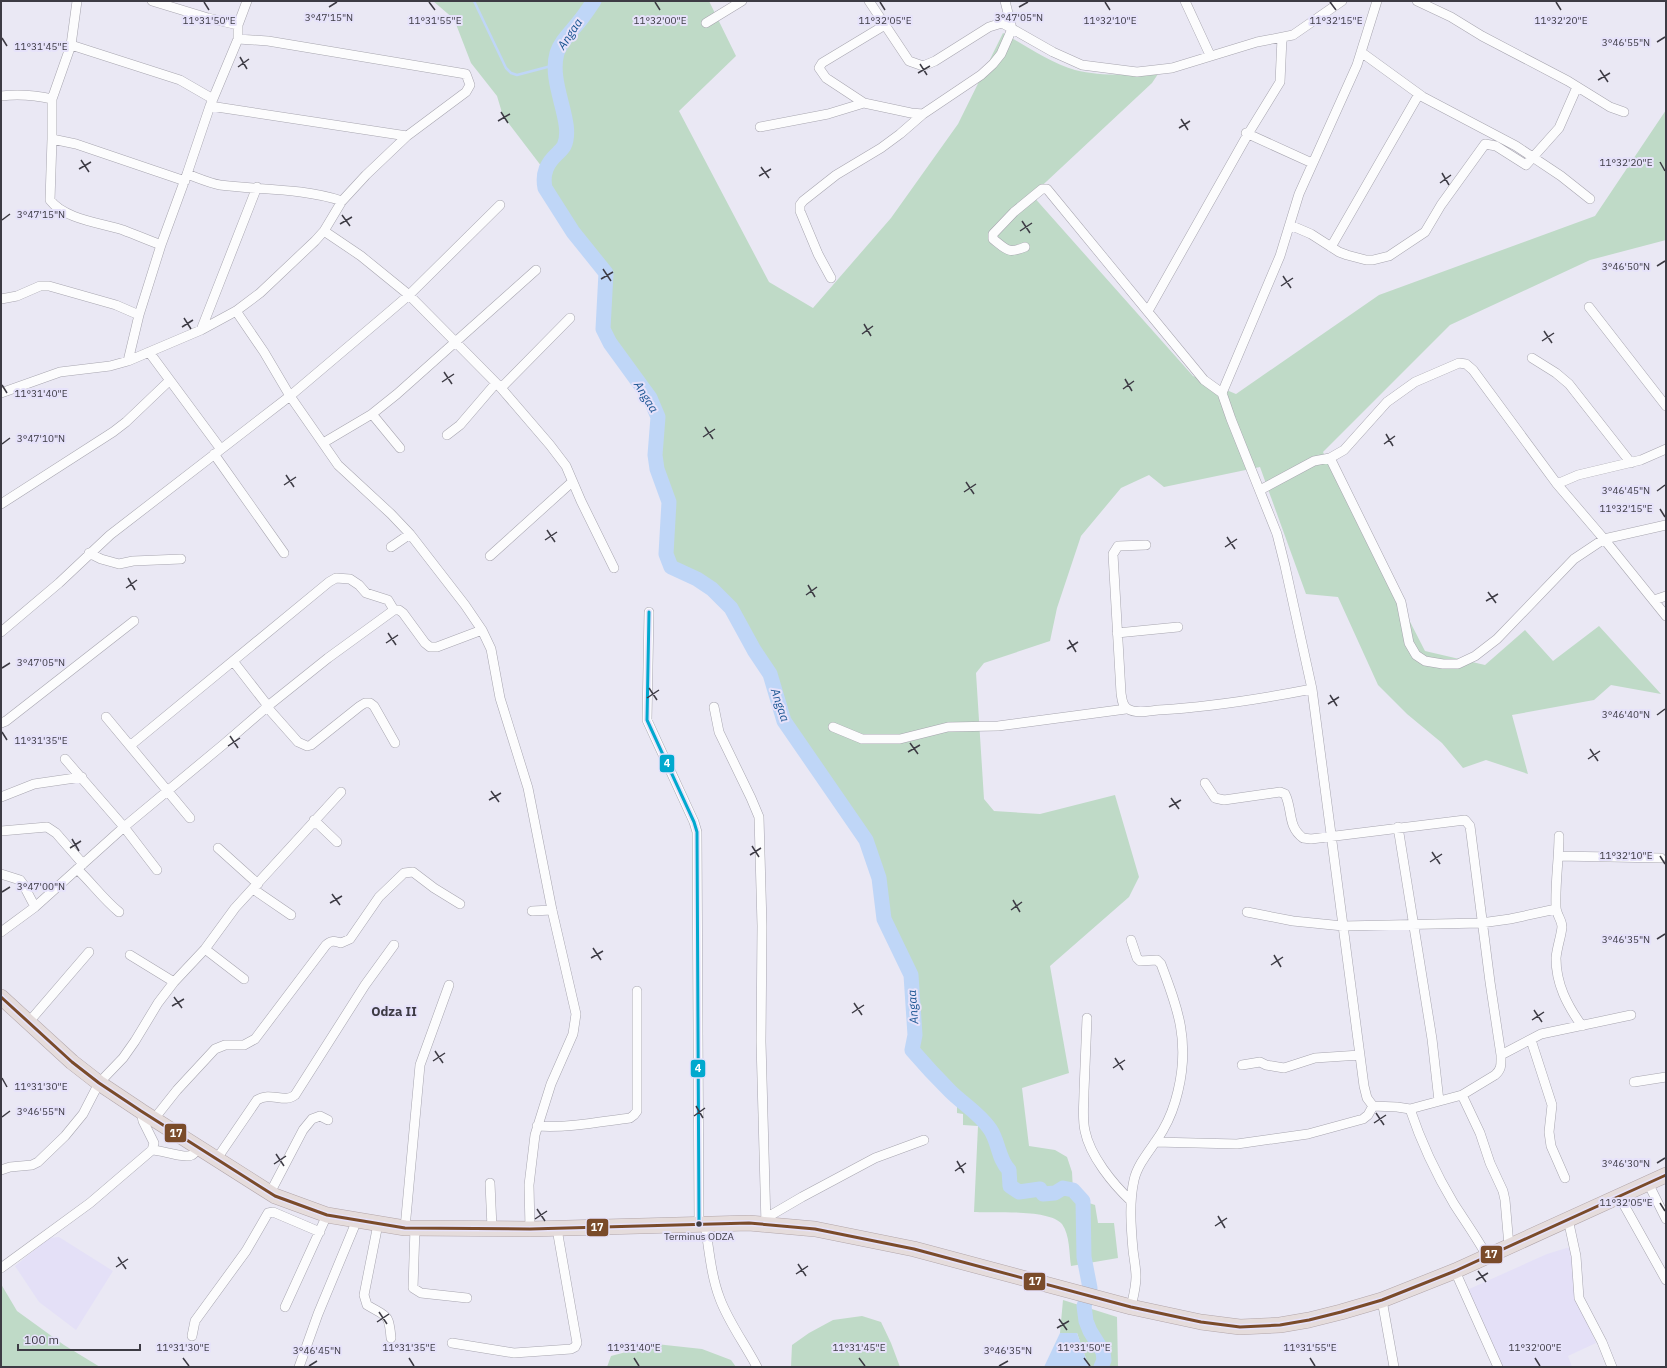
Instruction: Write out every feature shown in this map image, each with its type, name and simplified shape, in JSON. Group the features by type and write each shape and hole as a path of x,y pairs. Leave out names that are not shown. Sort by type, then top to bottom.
{"highway":[{"path":"1,997 72,1062 99,1083 216,1160 270,1193 328,1215 410,1228 492,1228 530,1230 766,1221 815,1229 914,1249 1131,1307 1201,1322 1240,1327 1280,1325 1309,1320 1382,1300 1455,1271 1666,1175"}],"street":[{"path":"77,1 71,45 52,99 50,200 55,206 69,214 124,231 161,245"},
{"path":"152,1 208,18 238,25"},
{"path":"128,361 139,315 161,245 212,102 238,39 238,25 247,1"},
{"path":"706,23 742,1"},
{"path":"869,1 909,61 923,66 935,61 996,24 1002,23 1053,52 1082,65 1136,72 1172,68 1210,55 1257,42 1293,35 1342,1"},
{"path":"831,278 818,254 800,211 800,206 803,201 836,175 881,148 923,114 981,75 993,64 1001,54 1012,29 1005,1"},
{"path":"1185,1 1210,55"},
{"path":"1222,393 1280,256 1299,194 1362,52 1377,1"},
{"path":"1416,1 1451,17 1482,36 1577,87 1610,107 1624,112"},
{"path":"885,25 822,63 819,68 826,78 864,103 911,113 923,114"},
{"path":"1148,311 1247,134 1280,82 1282,38"},
{"path":"1,393 60,372 110,366 128,361 201,330 236,311 260,292 315,241 324,231 342,201 366,175 407,136 468,89 470,85 464,73 268,41 238,39"},
{"path":"71,45 180,80 212,102 407,136"},
{"path":"1362,52 1419,94 1516,146 1561,176 1590,199"},
{"path":"1290,225 1311,234 1347,255 1366,260 1389,256 1425,232 1441,205 1485,144 1496,146 1526,165 1559,128 1577,87"},
{"path":"1,96 17,94 52,99"},
{"path":"1331,247 1419,94"},
{"path":"760,127 828,114 864,103"},
{"path":"1247,134 1312,163"},
{"path":"52,139 76,144 186,178 218,184 257,187 326,196 342,201"},
{"path":"201,330 257,187"},
{"path":"1025,247 1012,252 1008,251 993,239 993,234 1026,202 1042,189 1048,189 1204,380 1222,393 1277,534 1312,689 1333,836 1360,1055 1367,1098 1373,1106"},
{"path":"1,632 59,583 89,553 135,515 290,396 409,295 500,205"},
{"path":"324,231 361,256 409,295 498,386 561,458 614,568"},
{"path":"323,443 372,414 397,394 536,270"},
{"path":"1,299 17,296 40,286 49,286 116,305 139,315"},
{"path":"1589,307 1666,406"},
{"path":"236,311 264,352 290,396 338,465 391,514 410,534 465,605 482,630 491,649 500,698 528,788 552,910 575,1008 576,1020 573,1034 551,1084 537,1126 531,1160 529,1186 530,1230"},
{"path":"447,435 460,425 498,386 570,318"},
{"path":"149,352 217,451 284,553"},
{"path":"1532,358 1556,373 1569,384 1631,462"},
{"path":"1260,490 1314,461 1330,458 1344,450 1387,402 1415,382 1458,363 1466,364 1557,484 1604,539 1666,616"},
{"path":"1,504 113,432 126,422 169,381"},
{"path":"372,414 400,448"},
{"path":"1557,484 1578,475 1642,460 1666,449"},
{"path":"1330,458 1401,602 1409,643 1416,655 1425,661 1443,664 1458,664 1475,656 1497,639 1574,559 1604,539 1666,525"},
{"path":"490,556 572,482"},
{"path":"391,548 410,534"},
{"path":"1126,709 1122,703 1120,693 1113,554 1118,546 1146,545"},
{"path":"89,553 101,559 119,564 133,561 181,559"},
{"path":"131,745 329,582 336,578 350,579 360,586 366,593 388,600 394,610"},
{"path":"1654,600 1666,596"},
{"path":"1,932 35,907 124,827 168,792 268,707 328,658 394,610 399,610 403,613 425,643 430,647 437,647 482,630"},
{"path":"649,612 647,720 694,822 697,832 702,1224 720,1299 728,1317 757,1367"},
{"path":"1,723 6,721 134,621"},
{"path":"1116,633 1178,627"},
{"path":"233,661 268,707 298,742 307,746 311,745 360,706 370,703 374,706 396,743"},
{"path":"833,727 862,739 900,739 948,727 998,726 1126,709 1134,711 1175,709 1248,702 1312,689"},
{"path":"714,707 719,732 759,817 762,933 761,1042 766,1221"},
{"path":"106,717 131,745 190,818"},
{"path":"65,758 124,827 157,870"},
{"path":"1,797 34,784 82,778"},
{"path":"1205,783 1215,798 1224,800 1280,792 1285,794 1288,800 1293,827 1297,834 1303,838 1311,839 1398,827 1465,820 1470,826 1481,922 1501,1055 1500,1071 1462,1095 1410,1109 1397,1106 1373,1106"},
{"path":"1,1170 10,1167 27,1166 38,1162 65,1136 83,1114 99,1083 123,1058 158,1003 174,982 205,949 235,908 341,792"},
{"path":"314,820 337,842"},
{"path":"1,831 47,827 56,833 91,882 110,905 119,912"},
{"path":"1398,827 1432,1039 1439,1101"},
{"path":"1559,836 1556,909 1561,922 1556,957 1560,987 1568,1006 1582,1026"},
{"path":"218,848 256,886 291,915"},
{"path":"1559,856 1661,858"},
{"path":"154,1119 177,1090 216,1049 225,1044 244,1045 255,1039 326,945 330,941 341,943 350,939 379,897 404,873 413,872 434,888 460,904"},
{"path":"1,874 20,880 24,884 35,907"},
{"path":"1247,912 1293,921 1343,926 1481,922 1510,919 1556,909"},
{"path":"532,911 552,910"},
{"path":"1131,940 1137,958 1140,960 1157,960 1160,964 1175,1002 1184,1053 1181,1077 1175,1102 1163,1130 1138,1169 1134,1179 1131,1201 1136,1278 1131,1307"},
{"path":"216,1160 257,1100 262,1097 270,1096 286,1099 294,1095 365,985 394,945"},
{"path":"205,949 244,979"},
{"path":"28,1023 89,952"},
{"path":"130,955 174,982"},
{"path":"449,985 420,1065 410,1228 413,1288 421,1293 467,1298"},
{"path":"537,1126 550,1127 579,1125 630,1118 637,1111 637,991"},
{"path":"1501,1055 1541,1034 1631,1015"},
{"path":"1087,1018 1084,1113 1085,1131 1091,1147 1106,1172 1117,1187 1131,1201"},
{"path":"1531,1040 1552,1105 1549,1132 1551,1146 1565,1178"},
{"path":"1242,1065 1260,1062 1266,1065 1284,1068 1315,1058 1360,1055"},
{"path":"1634,1082 1666,1077"},
{"path":"1462,1095 1480,1133 1490,1163 1506,1200 1509,1246"},
{"path":"1155,1142 1237,1144 1273,1140 1308,1134 1363,1119 1368,1115 1373,1106"},
{"path":"1410,1109 1434,1168 1487,1256"},
{"path":"1,1268 90,1202 152,1150 154,1143 143,1121 141,1111"},
{"path":"270,1193 304,1130 312,1119 320,1116 328,1120"},
{"path":"766,1221 815,1190 875,1158 924,1140"},
{"path":"152,1150 161,1150 185,1157 191,1156 199,1148"},
{"path":"490,1183 492,1228"},
{"path":"1648,1183 1666,1219"},
{"path":"1619,1196 1666,1280"},
{"path":"192,1336 195,1321 246,1251 268,1213 273,1212 320,1232"},
{"path":"285,1307 328,1215"},
{"path":"1568,1219 1576,1256 1579,1298 1602,1342 1612,1367"},
{"path":"299,1367 318,1314 357,1220"},
{"path":"378,1224 364,1295 367,1305 386,1316 390,1321 391,1338"},
{"path":"452,1343 514,1353 571,1350 575,1347 577,1343 557,1229"},
{"path":"1455,1271 1498,1367"},
{"path":"1382,1300 1394,1367"}],"shaded area":[{"path":"59,1237 113,1271 76,1330 39,1302 15,1266 49,1238"},
{"path":"1573,1246 1575,1297 1596,1343 1568,1356 1572,1367 1501,1367 1467,1290 1547,1254"}],"green space":[{"path":"433,1 709,1 736,56 679,111 769,282 813,308 891,218 958,124 1003,33 1047,59 1075,70 1096,74 1158,74 1152,83 1032,195 1193,376 1236,394 1379,295 1595,216 1666,110 1666,240 1590,260 1450,325 1323,452 1425,651 1485,665 1525,630 1553,661 1599,626 1661,694 1611,685 1594,700 1512,715 1528,774 1486,760 1463,768 1442,743 1407,714 1378,685 1338,597 1306,594 1260,467 1164,487 1149,475 1121,488 1081,536 1057,608 1050,641 984,663 976,673 984,799 994,811 1040,814 1115,795 1139,877 1129,897 1050,966 1069,1073 1022,1088 1029,1146 1055,1150 1067,1157 1072,1172 1073,1191 1083,1201 1095,1205 1098,1223 1114,1223 1118,1258 1071,1266 1069,1244 1065,1228 1055,1219 1034,1214 974,1212 978,1126 963,1125 963,1114 957,1113 957,1100 912,1050 915,1035 911,975 884,919 879,878 866,840 784,721 770,674 754,650 731,608 712,589 697,579 671,567 666,554 669,502 657,469 655,455 658,417 650,398 610,343 603,329 606,273 573,232 545,188 545,171 503,116 497,96 471,63 454,19"},
{"path":"1,1284 17,1311 64,1345 100,1367 1,1367"},
{"path":"1063,1300 1117,1317 1118,1367 1089,1367 1077,1333 1060,1333"},
{"path":"862,1316 881,1322 900,1367 791,1367 792,1345 809,1333 833,1320"},
{"path":"656,1344 702,1349 731,1360 736,1367 607,1367 611,1356"}],"water":[{"path":"1060,1333 1077,1333 1089,1367 1044,1367"}],"waterway":[{"path":"474,1 506,68 511,73 517,75 555,65"},
{"name":"Angaa","path":"594,1 563,41 557,53 555,65 556,77 566,126 566,137 564,147 546,169 544,183 545,188 573,232 606,273 603,329 610,343 650,398 658,417 655,455 657,469 669,502 666,554 671,567 697,579 712,589 731,608 754,650 770,674 784,721 866,840 879,878 884,919 911,975 915,1035 912,1050 955,1096 986,1123 993,1134 1005,1166 1009,1170 1010,1186 1019,1192 1040,1189 1043,1194 1055,1193 1063,1188 1073,1190 1083,1201 1084,1257 1090,1288 1084,1306 1086,1321 1090,1331 1103,1352 1104,1360 1101,1367"}],"transit line":[{"name":"4","path":"649,612 647,720 694,822 697,832 699,1224"},
{"name":"17","path":"1,997 72,1062 99,1083 275,1196 327,1215 405,1228 530,1229 749,1223 815,1229 914,1249 1131,1307 1201,1322 1240,1327 1280,1325 1309,1320 1382,1300 1455,1271 1666,1175"}],"place":[{"name":"Terminus ODZA","path":"699,1224"}],"district":[{"name":"Odza II","path":"394,1011"}]}
